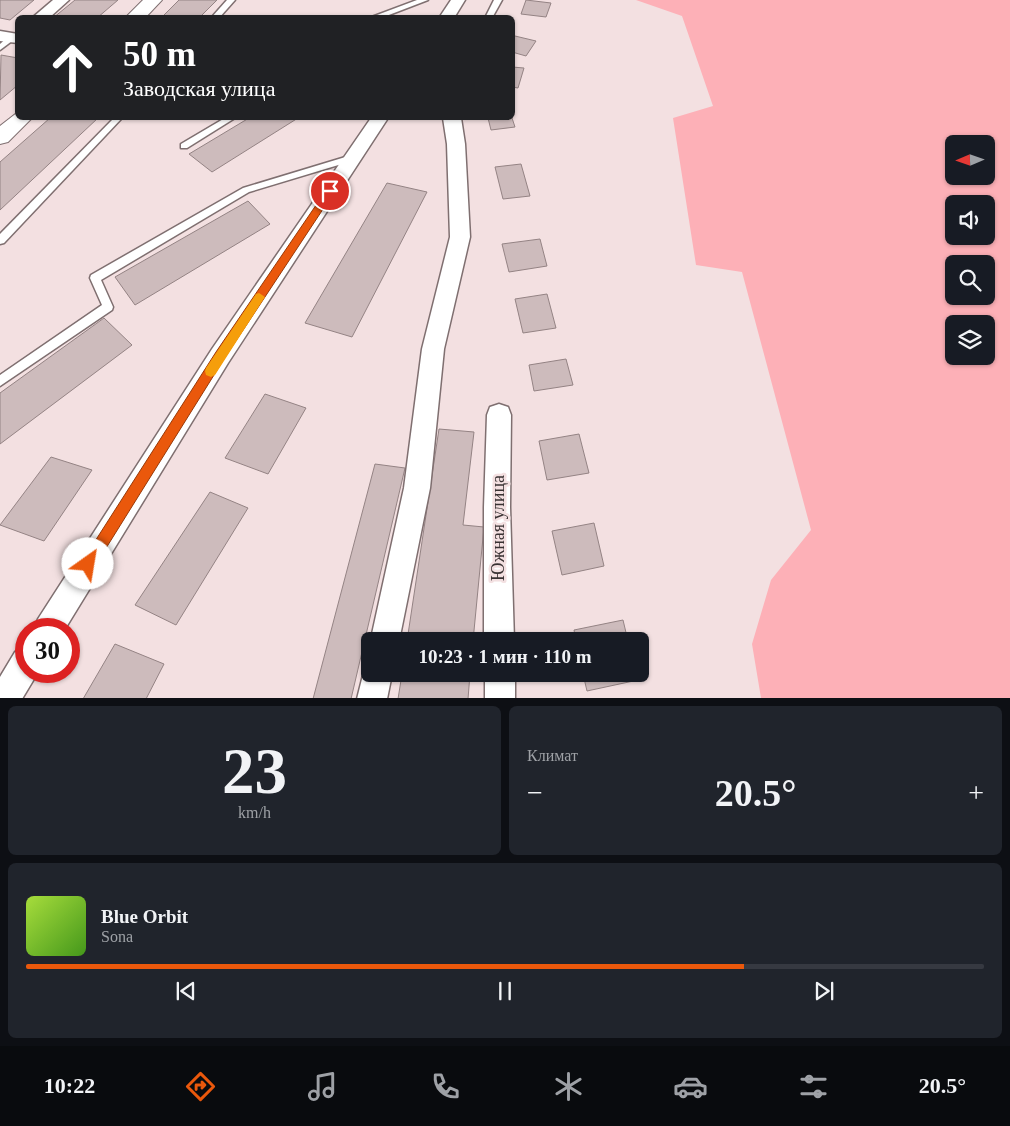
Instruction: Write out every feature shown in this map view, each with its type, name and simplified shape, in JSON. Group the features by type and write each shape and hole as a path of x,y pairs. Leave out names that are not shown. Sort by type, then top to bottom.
{"main road":[{"path":"137,15 153,0"},
{"path":"0,137 20,120"}],"street":[{"path":"43,15 62,0"},
{"path":"448,15 458,0"},
{"path":"55,618 220,356 378,120"},
{"path":"386,632 416,488 433,350 460,237 456,144 452,120"},
{"name":"Южная улица","path":"499,415 499,632"},
{"path":"4,698 15,680"},
{"path":"372,698 375,682"},
{"path":"500,682 500,698"}],"lane":[{"path":"217,15 231,0"},
{"path":"381,15 424,0"},
{"path":"490,15 498,0"},
{"path":"0,48 12,37"},
{"path":"0,240 116,120"},
{"path":"184,146 228,120"},
{"path":"0,381 108,307 95,278 246,190 352,158"}],"shaded area":[{"path":"636,0 1010,0 1010,698 761,698 752,644 771,580 811,530 742,272 696,265 673,118 713,106 682,16"}],"building":[{"path":"0,0 34,0 10,20 0,18"},
{"path":"75,0 118,0 100,15 57,15"},
{"path":"179,0 217,0 202,15 164,15"},
{"path":"526,0 551,3 546,17 521,14"},
{"path":"515,36 536,41 526,56 515,53"},
{"path":"1,55 15,57 15,88 0,100"},
{"path":"515,67 524,68 518,88 515,88"},
{"path":"48,120 96,120 0,210 0,162"},
{"path":"246,120 295,120 212,172 189,154"},
{"path":"488,120 513,120 515,127 491,130"},
{"path":"521,164 530,196 503,199 495,167"},
{"path":"387,183 427,192 352,337 305,323"},
{"path":"248,201 270,224 135,305 115,277"},
{"path":"540,239 547,266 509,272 502,244"},
{"path":"547,294 556,328 523,333 515,299"},
{"path":"104,318 132,345 0,444 0,393"},
{"path":"566,359 573,385 534,391 529,365"},
{"path":"265,394 306,408 268,474 225,458"},
{"path":"439,429 474,432 463,525 484,527 474,632 408,632"},
{"path":"579,434 589,473 547,480 539,441"},
{"path":"51,457 92,470 44,541 0,525"},
{"path":"375,464 405,468 367,632 361,632 361,656 351,698 313,698"},
{"path":"210,492 248,508 176,625 135,605"},
{"path":"594,523 604,566 562,575 552,531"},
{"path":"623,620 626,632 574,632 574,630"},
{"path":"115,644 164,664 147,698 84,698"},
{"path":"401,682 469,682 468,698 398,698"},
{"path":"585,682 629,682 587,691"}],"slow traffic":[{"path":"211,371 259,297"}],"route":[{"path":"88,564 220,356 330,191"}]}
